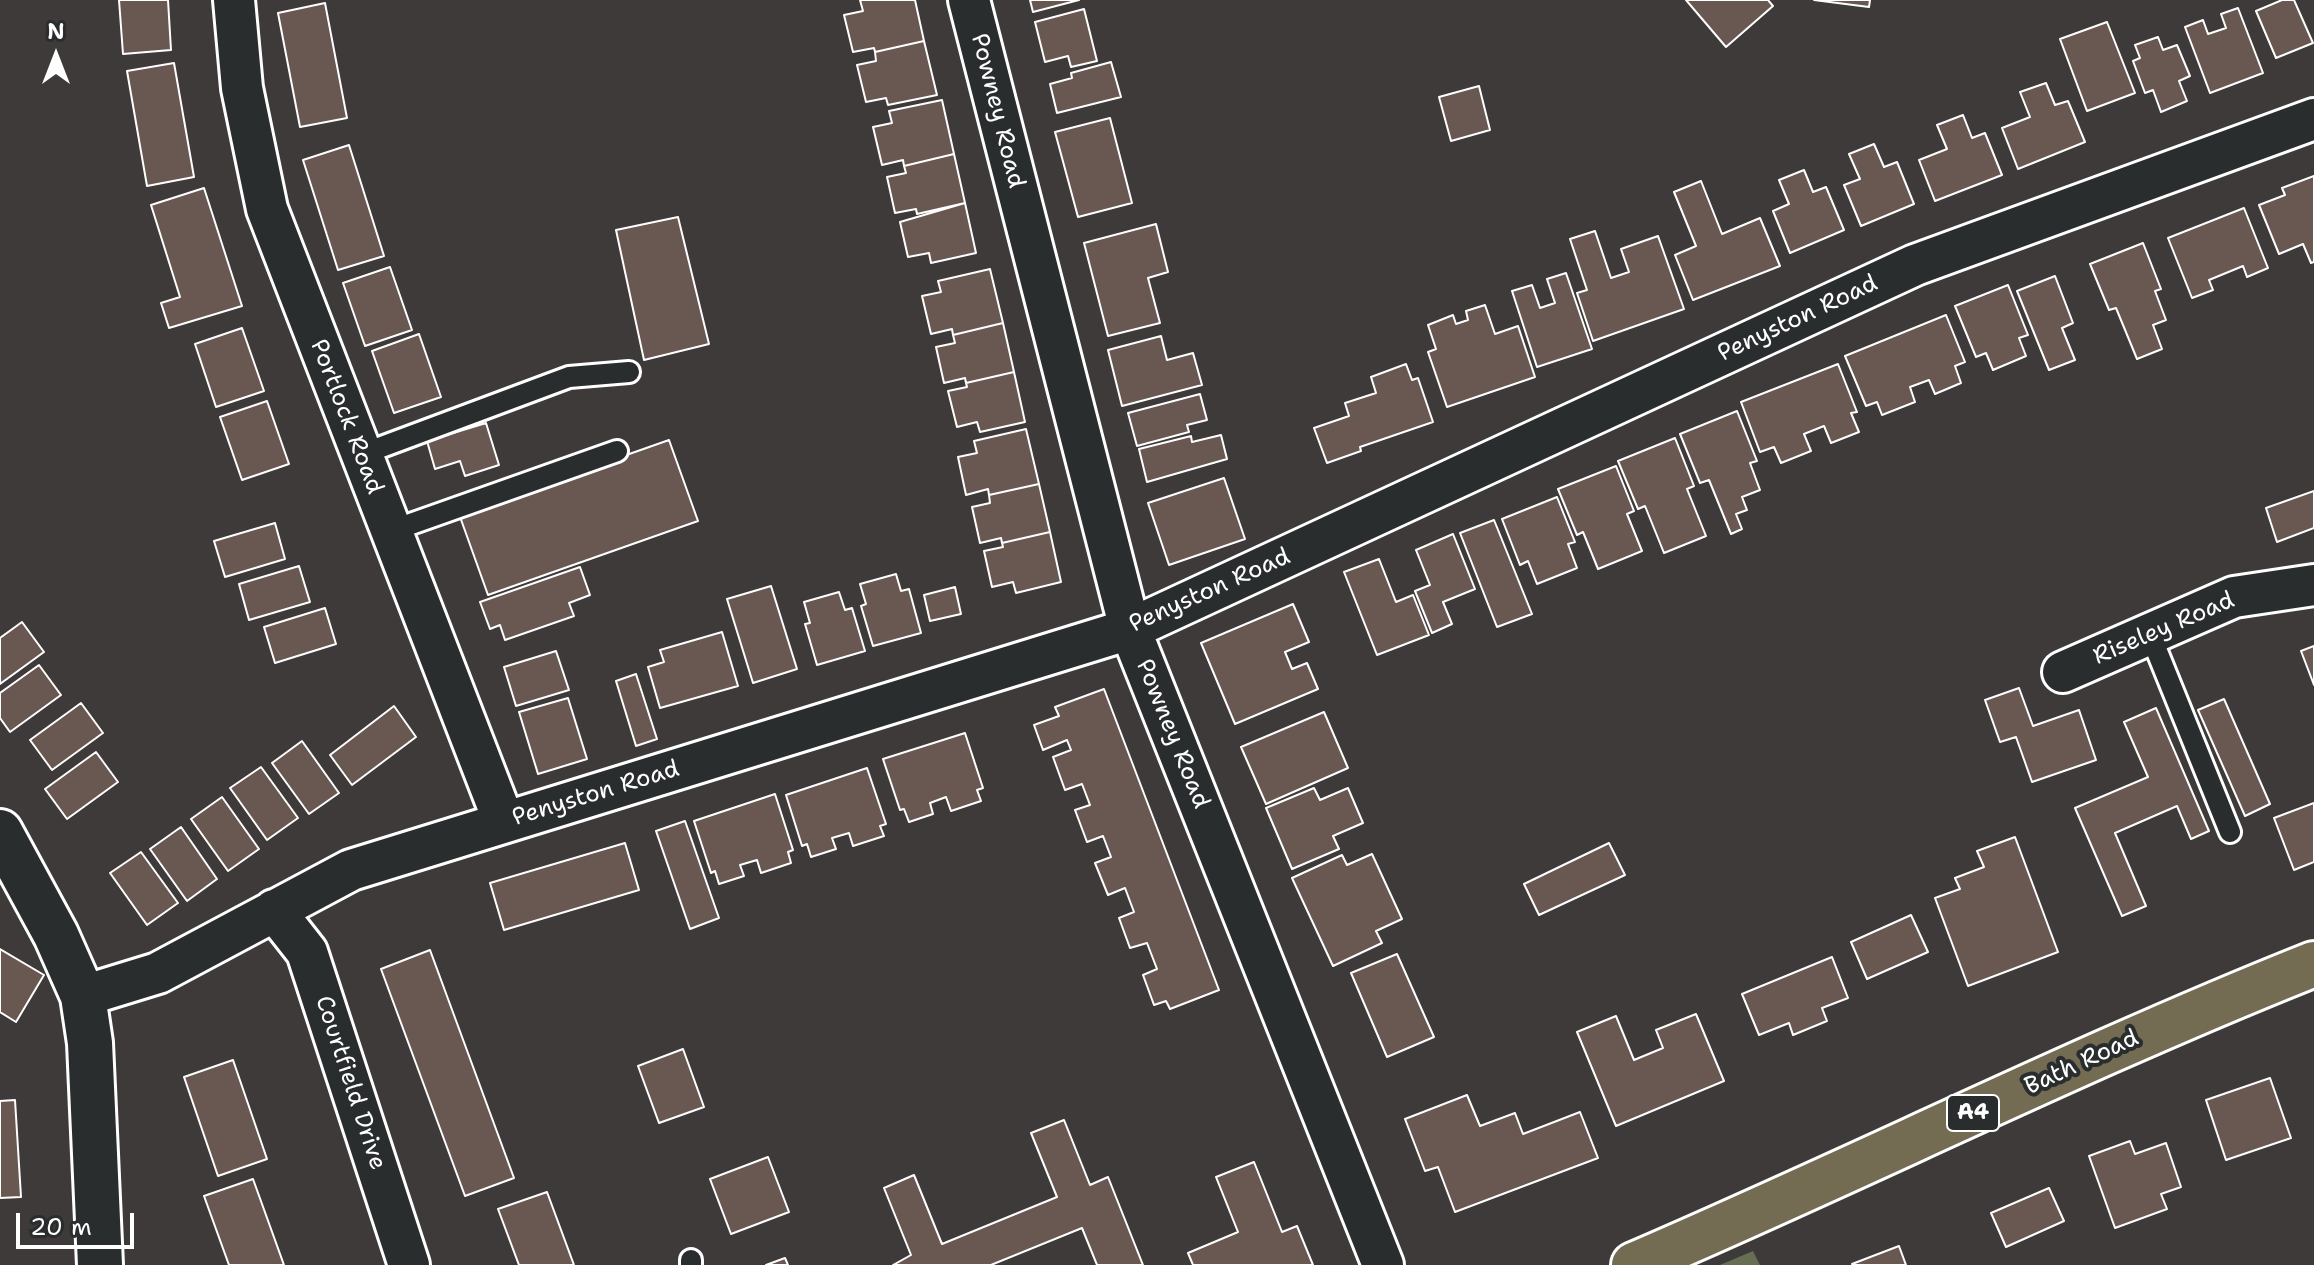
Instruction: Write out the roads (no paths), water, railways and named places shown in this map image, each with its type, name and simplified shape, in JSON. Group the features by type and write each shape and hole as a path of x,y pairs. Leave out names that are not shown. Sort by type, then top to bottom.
{"main road":[{"name":"Bath Road","path":"1634,1265 1790,1198 2176,1019 2314,964"}],"street":[{"name":"Portlock Road","path":"234,0 242,88 267,209 504,822"},
{"name":"Powney Road","path":"969,0 1130,629 1383,1265"},
{"name":"Penyston Road","path":"83,996 158,973 351,870 1130,629 1915,265 2314,119"},
{"name":"Riseley Road","path":"2063,672 2234,597 2314,585"},
{"path":"0,832 56,935 83,996 90,1043 100,1265"},
{"name":"Courtfield Drive","path":"274,910 307,952 409,1265"}],"lane":[{"path":"360,455 569,377 629,372"},
{"path":"391,531 617,451"},
{"path":"2150,634 2230,832"}]}
